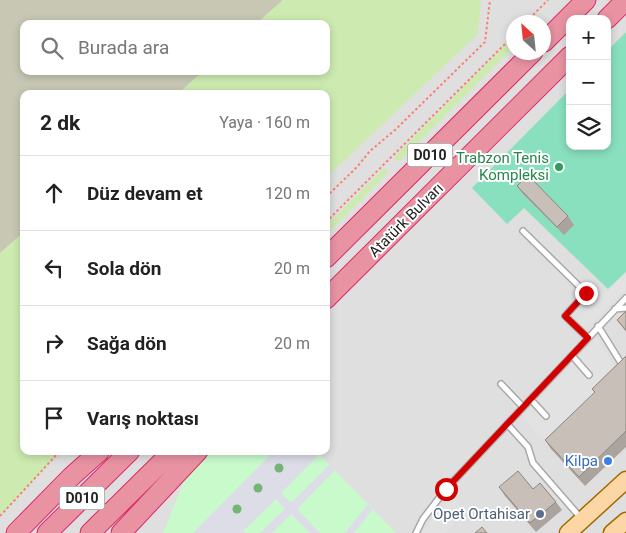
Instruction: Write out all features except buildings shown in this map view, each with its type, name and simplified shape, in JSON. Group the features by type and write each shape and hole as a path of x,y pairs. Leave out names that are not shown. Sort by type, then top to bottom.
{"highway":[{"path":"551,35 586,0"},
{"path":"611,15 626,0"},
{"name":"Atatürk Bulvarı","path":"330,254 525,60"},
{"name":"Atatürk Bulvarı","path":"330,295 566,60"},
{"path":"330,245 405,180"},
{"path":"330,308 426,200"},
{"path":"16,533 96,455"},
{"name":"D010","path":"90,533 169,455"},
{"path":"121,533 194,455"},
{"name":"D010","path":"46,533 124,457"}],"main road":[{"path":"568,533 626,480"},
{"path":"612,533 626,521"}],"lane":[{"path":"523,230 586,293 565,316 588,338"},
{"path":"416,533 423,519 446,489 626,298"},
{"path":"614,309 626,308"},
{"path":"598,326 621,363"},
{"path":"575,359 588,375"},
{"path":"501,384 523,407"},
{"path":"534,403 546,416"},
{"path":"507,424 528,447 533,463 583,520"}],"path":[{"path":"330,194 357,168 370,151 485,42 490,0"},
{"path":"533,15 548,0"},
{"path":"330,218 506,43"},
{"path":"0,516 56,455"}],"shaded area":[{"path":"0,0 626,0 626,533 0,533"},
{"path":"0,0 283,0 260,20 20,20 20,75 199,75 182,90 20,90 20,236 0,253"},
{"path":"626,272 626,289 586,328 577,320"},
{"path":"597,337 620,376 602,401 551,449 522,417"},
{"path":"270,455 319,455 281,493 291,503 329,465 335,470 297,509 320,533 310,533 291,514 272,533 260,533 285,509 276,499 243,531 245,533 193,533"},
{"path":"450,494 463,508 445,533 423,533"},
{"path":"368,504 373,509 354,533 345,533"}],"green space":[{"path":"283,0 481,0 478,34 330,174 330,90 182,90 199,75 330,75 330,20 260,20"},
{"name":"Trabzon Tenis Kompleksi","path":"626,32 626,272 608,289 524,208 507,224 472,188 566,93 566,150 611,150 611,47"},
{"path":"506,44 506,55 399,162 394,157"},
{"path":"384,168 389,172 330,231 330,222"},
{"path":"20,236 20,455 57,455 0,516 0,253"},
{"path":"205,455 320,455 396,533 163,533 187,474"}],"place":[{"name":"Trabzon Tenis Kompleksi","path":"559,167"},
{"name":"Kilpa","path":"608,461"},
{"name":"Opet Ortahisar","path":"540,514"}],"route":[{"path":"446,489 588,338 565,316 586,293"}]}
